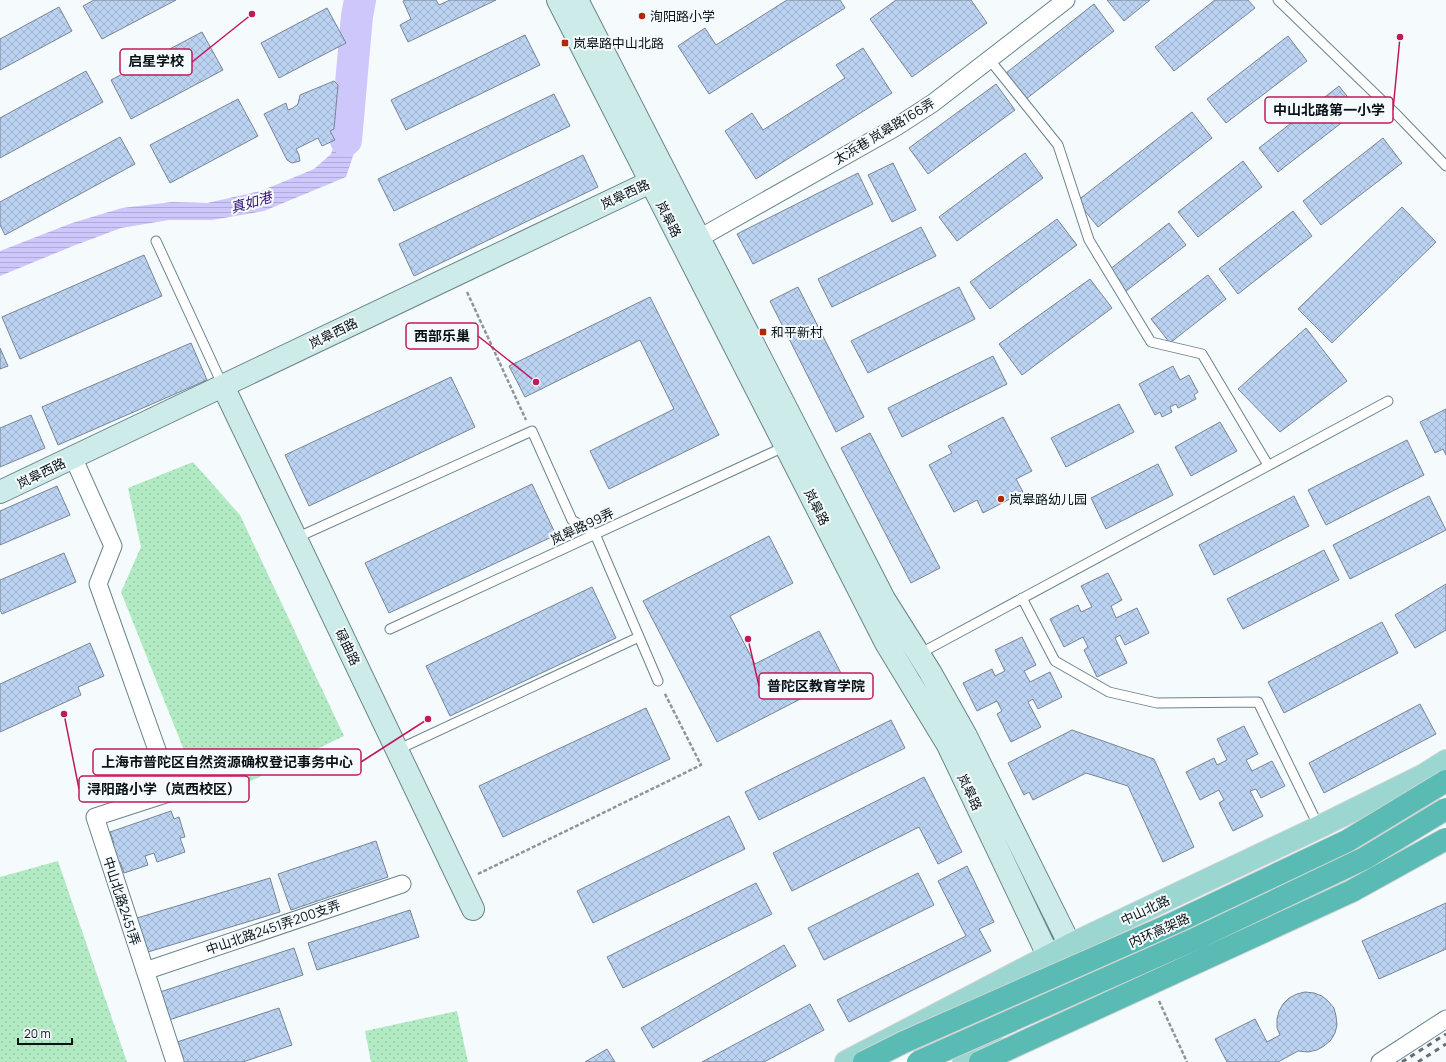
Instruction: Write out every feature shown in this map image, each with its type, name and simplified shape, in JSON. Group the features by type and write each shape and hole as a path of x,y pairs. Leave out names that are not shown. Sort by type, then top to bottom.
{"highway":[{"name":"内环高架路","path":"864,1062 904,1042 1174,923 1348,840 1446,781"},
{"name":"内环高架路","path":"918,1062 1195,939 1365,858 1446,809"},
{"path":"980,1062 1352,891 1446,838"}],"main road":[{"name":"岚皋路","path":"558,0 658,178 884,599 919,654 966,736 1070,945 1097,1005"},
{"name":"岚皋路","path":"577,0 658,178"},
{"name":"岚皋西路","path":"0,492 658,178"},
{"name":"岚皋路","path":"691,242 786,446 886,643 948,745 1076,1014"},
{"name":"碌曲路","path":"223,386 473,909"},
{"name":"中山北路","path":"846,1062 1070,945 1319,827 1424,775 1446,761"},
{"path":"964,1062 1150,981 1446,838"}],"street":[{"name":"太浜巷 岚皋路166弄","path":"691,242 896,127 932,103 1066,0"},
{"name":"中山北路2451弄","path":"73,457 113,546 98,584 172,792 95,818 175,1062"},
{"name":"中山北路2451弄200支弄","path":"145,970 402,884"},
{"path":"1380,1062 1446,1019"}],"lane":[{"path":"1278,0 1398,116 1446,166"},
{"path":"989,59 1058,145 1089,240 1151,342 1202,354 1268,465"},
{"path":"156,241 223,386"},
{"path":"919,654 1388,401"},
{"path":"296,538 532,431 572,520 595,534 658,681"},
{"name":"岚皋路99弄","path":"390,630 786,446"},
{"path":"1022,598 1055,661 1109,692 1157,703 1258,702 1319,827"},
{"path":"397,750 639,637"}],"path":[{"path":"458,273 532,431"},
{"path":"461,883 701,765 658,681"},
{"path":"1150,981 1187,1062"}],"green space":[{"path":"193,462 240,515 344,736 205,803 121,592 141,547 128,488"},
{"path":"58,861 127,1062 0,1062 0,877"},
{"path":"457,1011 468,1062 371,1062 365,1031"}],"water":[{"path":"359,0 369,0 366,33 364,102 357,144 346,177 264,211 212,220 169,220 121,228 0,276 0,251 72,223 122,208 172,202 207,203 261,191 314,169 331,154 349,99"}],"building":[{"path":"94,0 176,0 102,39 83,6"},
{"path":"436,0 439,5 450,0 496,0 408,42 400,25 411,19 403,1"},
{"path":"787,0 840,0 845,8 709,94 678,46 705,28 716,45"},
{"path":"896,0 971,0 987,23 912,77 870,19"},
{"path":"1107,0 1150,0 1124,21"},
{"path":"1215,0 1248,0 1255,8 1174,71 1155,47"},
{"path":"1094,4 1114,31 1026,99 1006,73"},
{"path":"59,7 72,31 0,70 0,39"},
{"path":"327,8 346,43 279,78 261,43"},
{"path":"202,32 223,70 131,119 111,80"},
{"path":"525,35 540,65 406,130 391,100"},
{"path":"1288,36 1307,61 1226,123 1207,99"},
{"path":"863,48 892,93 756,179 725,131 752,113 763,130 845,78 836,65"},
{"path":"86,71 103,102 0,158 0,118"},
{"path":"334,81 338,85 334,129 330,131 335,140 322,146 318,138 296,149 300,161 292,163 287,160 264,114 286,103 288,110 293,108 298,104 300,95"},
{"path":"996,84 1015,110 928,174 909,148"},
{"path":"1339,86 1358,110 1278,172 1259,148"},
{"path":"554,94 570,126 394,211 378,179"},
{"path":"238,99 258,136 170,183 150,145"},
{"path":"1192,112 1212,138 1098,227 1077,201"},
{"path":"120,137 135,164 5,235 0,225 0,202"},
{"path":"1383,138 1402,163 1321,225 1303,201"},
{"path":"1025,153 1043,178 957,241 939,217"},
{"path":"583,155 598,187 414,276 399,244"},
{"path":"1243,161 1262,187 1198,237 1178,212"},
{"path":"893,163 916,210 892,222 868,175"},
{"path":"858,173 873,204 753,264 737,234"},
{"path":"1402,207 1436,242 1332,343 1298,309"},
{"path":"1293,211 1312,236 1238,294 1219,269"},
{"path":"1057,219 1077,245 990,309 970,282"},
{"path":"1169,223 1186,245 1126,291 1109,270"},
{"path":"921,227 936,256 832,307 818,279"},
{"path":"144,255 162,296 20,359 2,317"},
{"path":"1208,275 1226,299 1170,343 1151,319"},
{"path":"1090,279 1112,308 1022,375 999,344"},
{"path":"798,287 864,417 836,432 770,301"},
{"path":"959,287 975,319 868,373 851,341"},
{"path":"650,297 719,435 609,489 590,451 674,409 640,340 525,397 509,366"},
{"path":"1306,328 1347,381 1280,432 1238,389"},
{"path":"191,343 207,380 58,445 42,407"},
{"path":"0,348 8,366 0,369"},
{"path":"993,356 1007,384 902,437 888,408"},
{"path":"1173,366 1180,380 1189,375 1198,392 1194,395 1196,399 1178,408 1176,404 1170,407 1172,412 1162,417 1160,412 1155,415 1139,384"},
{"path":"451,377 475,427 309,506 285,455"},
{"path":"1119,404 1134,432 1066,467 1051,438"},
{"path":"1446,409 1446,455 1443,449 1435,453 1420,422"},
{"path":"31,415 45,448 0,467 0,428"},
{"path":"1003,417 1032,471 1016,479 1023,492 983,513 977,500 954,512 929,465 952,453 948,446"},
{"path":"1220,422 1237,451 1191,476 1175,447"},
{"path":"870,433 940,568 911,583 841,448"},
{"path":"1407,440 1424,475 1326,525 1308,490"},
{"path":"1158,464 1173,495 1106,529 1091,498"},
{"path":"532,484 556,535 389,613 365,563"},
{"path":"57,486 70,515 0,545 0,511"},
{"path":"1294,496 1309,526 1214,575 1199,545"},
{"path":"1429,496 1446,530 1350,579 1333,545"},
{"path":"769,536 793,583 730,616 755,664 819,631 843,677 717,742 643,601"},
{"path":"1324,550 1339,580 1243,629 1227,599"},
{"path":"64,553 76,582 2,614 0,610 0,580"},
{"path":"1108,573 1122,600 1111,606 1116,618 1137,608 1149,633 1125,645 1120,635 1115,638 1127,663 1097,677 1084,650 1088,647 1083,637 1064,647 1050,619 1078,605 1081,612 1092,607 1081,586"},
{"path":"1446,584 1446,630 1415,648 1395,615"},
{"path":"592,587 616,638 450,716 426,666"},
{"path":"1382,622 1398,653 1284,713 1268,682"},
{"path":"1022,637 1036,665 1024,671 1030,682 1050,672 1062,697 1038,709 1033,699 1028,702 1041,727 1011,742 997,714 1002,711 997,701 977,711 963,683 992,669 995,676 1005,671 995,650"},
{"path":"90,643 104,676 78,687 81,695 0,732 0,684"},
{"path":"1420,704 1436,734 1324,793 1309,763"},
{"path":"646,708 670,759 503,837 479,786"},
{"path":"891,720 905,748 759,820 745,792"},
{"path":"1244,726 1258,754 1246,760 1252,771 1272,761 1285,786 1261,798 1256,789 1250,791 1263,816 1233,831 1219,803 1224,800 1219,790 1200,800 1186,772 1214,758 1217,765 1227,760 1217,739"},
{"path":"1072,730 1154,759 1194,847 1163,862 1128,786 1086,773 1033,800 1029,792 1024,795 1008,763"},
{"path":"924,777 962,852 938,864 919,827 792,891 773,853"},
{"path":"171,811 174,819 179,817 185,837 180,838 185,852 157,862 154,853 145,856 148,865 124,873 120,862 114,864 107,845 114,843 110,832"},
{"path":"729,816 745,849 593,923 577,891"},
{"path":"376,841 388,877 291,910 278,874"},
{"path":"967,866 994,922 979,929 991,951 849,1022 837,1000 966,936 938,881"},
{"path":"918,873 934,905 824,960 808,928"},
{"path":"270,878 280,912 148,952 137,918"},
{"path":"756,883 772,914 623,988 607,957"},
{"path":"1446,903 1446,949 1379,979 1362,941"},
{"path":"410,910 419,937 317,970 308,943"},
{"path":"784,945 796,966 653,1048 641,1028"},
{"path":"294,948 303,975 169,1020 160,992"},
{"path":"1305,992 1322,996 1334,1008 1337,1025 1331,1040 1317,1050 1308,1052 1298,1051 1278,1062 1227,1062 1215,1039 1255,1019 1267,1042 1280,1035 1277,1028 1277,1019 1283,1004 1289,998"},
{"path":"810,1004 824,1030 764,1062 702,1062"},
{"path":"279,1008 292,1045 243,1062 184,1062 177,1042"},
{"path":"607,1049 615,1062 585,1062"}],"waterway":[{"name":"真如港","path":"346,140 357,16 360,0"}],"railway":[{"path":"1402,1062 1446,1034"},
{"path":"1418,1062 1446,1044"}],"place":[{"name":"启星学校","path":"252,14"},
{"name":"洵阳路小学","path":"642,16"},
{"name":"中山北路第一小学","path":"1400,37"},
{"name":"岚皋路中山北路","path":"565,43"},
{"name":"和平新村","path":"763,332"},
{"name":"西部乐巢","path":"536,382"},
{"name":"岚皋路幼儿园","path":"1001,499"},
{"name":"普陀区教育学院","path":"748,639"},
{"name":"浔阳路小学（岚西校区）","path":"64,714"},
{"name":"上海市普陀区自然资源确权登记事务中心","path":"428,719"}]}
